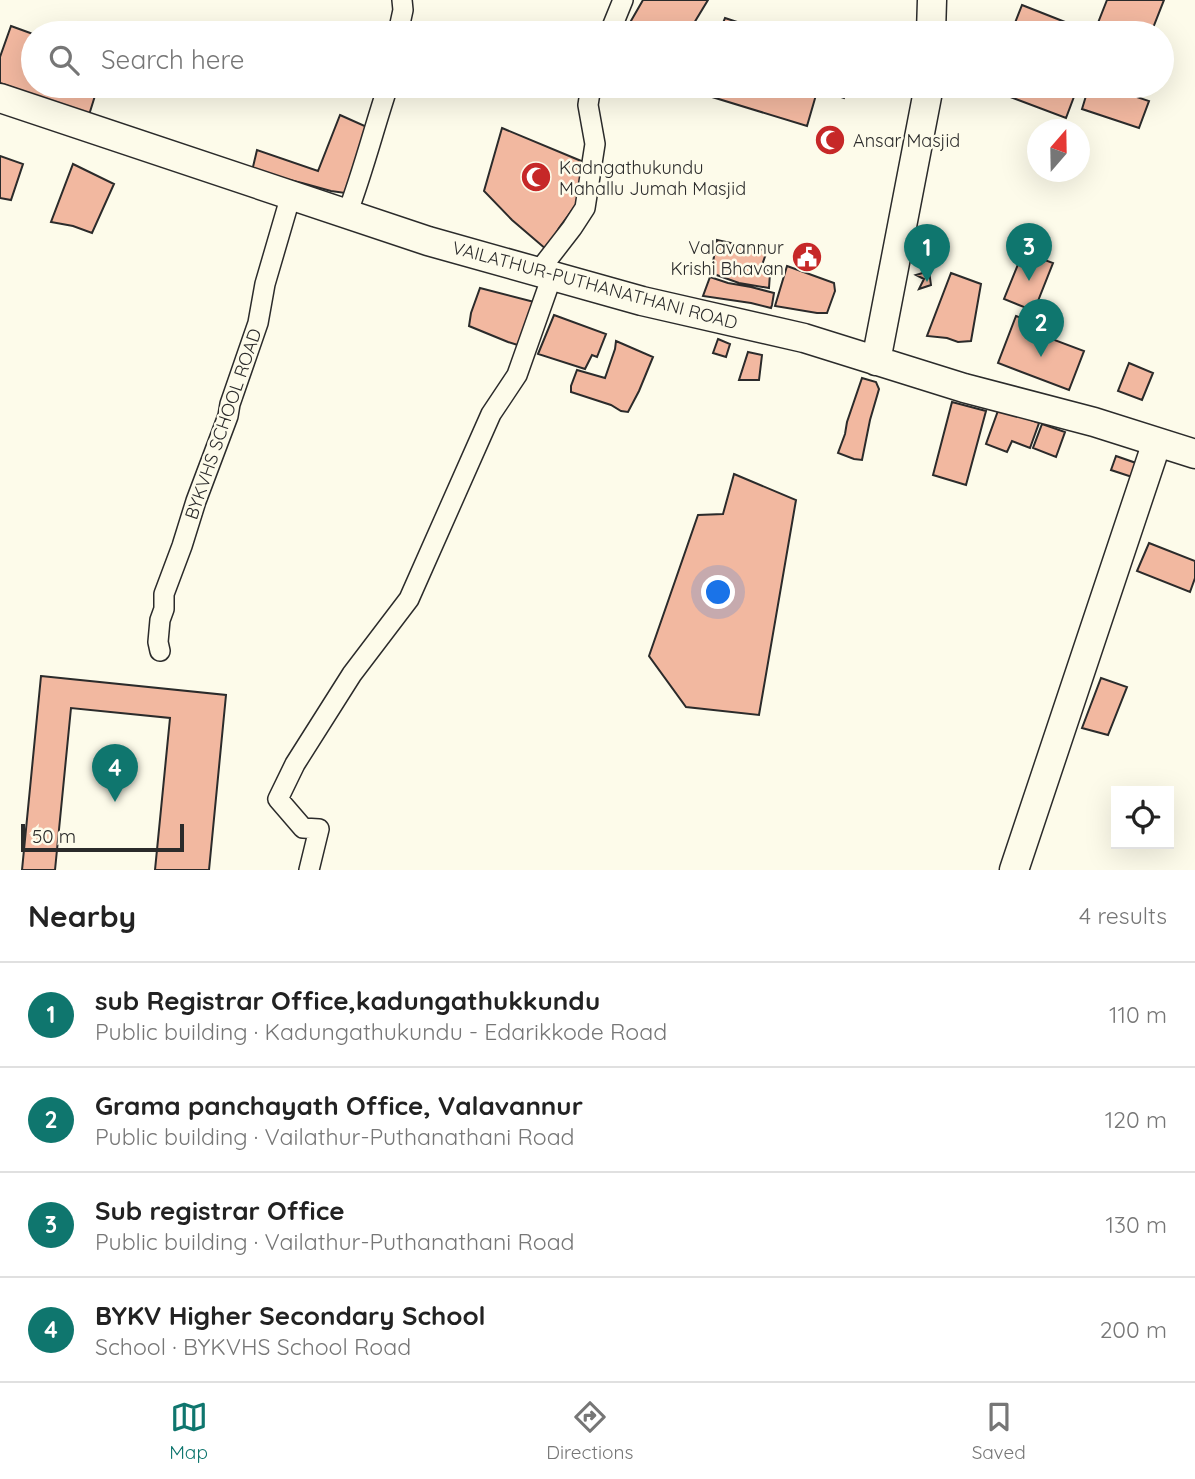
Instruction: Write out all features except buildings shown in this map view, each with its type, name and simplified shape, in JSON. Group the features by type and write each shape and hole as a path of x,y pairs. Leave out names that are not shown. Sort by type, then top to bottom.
{"main road":[{"path":"931,21 932,0"},
{"name":"VAILATHUR-PUTHANATHANI ROAD","path":"0,97 428,241 642,301 804,338 964,388 1094,422 1195,454"},
{"path":"876,361 927,98"},
{"path":"1014,870 1157,442"}],"street":[{"path":"401,21 402,0"},
{"path":"614,21 623,0"},
{"path":"347,214 383,98"},
{"path":"309,870 319,829 303,828 278,799 295,764 352,674 410,598 491,414 517,375 545,274 585,208 595,144 589,98"},
{"name":"BYKVHS SCHOOL ROAD","path":"160,651 158,642 164,594 228,416 258,323 265,284 291,195"}],"place":[{"name":"Ansar Masjid","path":"830,140"},
{"name":"Kadngathukundu Mahallu Jumah Masjid","path":"536,177"},
{"name":"Valavannur Krishi Bhavan","path":"807,257"},
{"name":"Sub registrar Office","path":"1029,281"},
{"name":"sub Registrar Office,kadungathukkundu","path":"927,282"},
{"name":"Grama panchayath Office, Valavannur","path":"1041,357"},
{"name":"BYKV Higher Secondary School","path":"115,802"}]}
